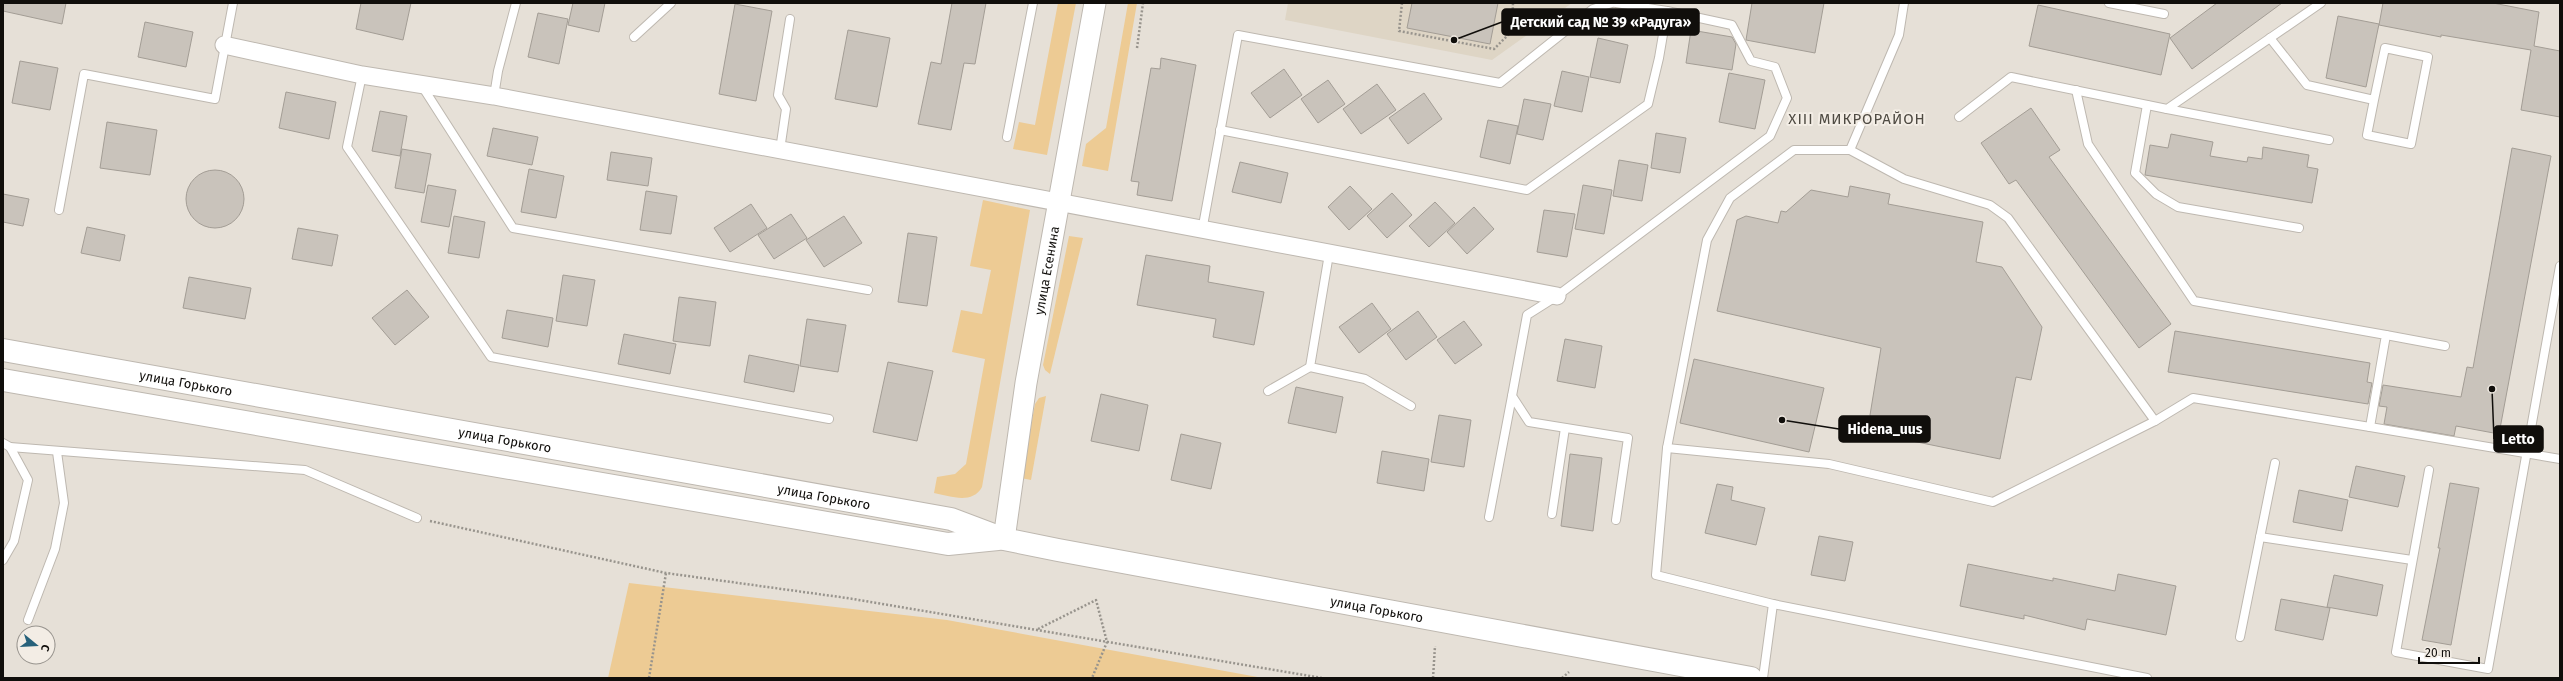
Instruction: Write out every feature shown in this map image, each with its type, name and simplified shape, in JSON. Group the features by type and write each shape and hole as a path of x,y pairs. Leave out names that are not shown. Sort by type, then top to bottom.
{"main road":[{"name":"улица Горького","path":"3,350 951,519 1004,539 1751,678"},
{"name":"улица Горького","path":"3,380 948,544 1004,539"}],"street":[{"name":"улица Есенина","path":"1004,539 1026,383 1095,3"},
{"path":"224,45 362,75 494,96 1202,231 1557,296"}],"lane":[{"path":"59,210 84,74 215,98 233,3"},
{"path":"494,96 498,71 516,3"},
{"path":"634,37 671,3"},
{"path":"1007,137 1032,3"},
{"path":"1202,231 1238,35 1500,83 1593,9 1612,3"},
{"path":"1489,517 1527,315 1557,296 1770,136 1787,98 1775,67 1751,60 1732,26 1667,11 1616,3"},
{"path":"1850,150 1898,35 1904,3"},
{"path":"2109,3 2164,14"},
{"path":"2167,109 2321,3"},
{"path":"1220,130 1527,190 1648,104 1660,58 1667,11"},
{"path":"780,150 786,109 778,95 790,19"},
{"path":"2270,38 2307,85 2374,100"},
{"path":"2384,48 2428,57 2411,144 2367,135 2374,100 2384,48"},
{"path":"362,75 347,147 491,357 829,420"},
{"path":"1959,117 2011,77 2329,140"},
{"path":"422,85 513,228 868,290"},
{"path":"2076,90 2088,144 2194,301 2445,346"},
{"path":"2147,105 2135,173 2156,194 2178,207 2299,228"},
{"path":"2147,678 1774,604 1656,575 1667,448 1707,240 1730,198 1794,150 1850,150 1904,179 1990,205 2008,218 2155,421"},
{"path":"1310,367 1329,254"},
{"path":"2429,470 2396,652 2488,669 2560,266"},
{"path":"2370,427 2386,335"},
{"path":"1268,391 1310,367 1365,378 1411,406"},
{"path":"1512,396 1529,422 1628,438 1616,520"},
{"path":"1667,448 1829,464 1993,502 2155,421 2193,398 2560,459"},
{"path":"1552,514 1566,428"},
{"path":"7,445 57,452 305,470 417,518"},
{"path":"3,560 14,541 28,480 7,445"},
{"path":"28,620 55,549 64,503 57,452"},
{"path":"2240,637 2275,462"},
{"path":"2260,537 2412,560"},
{"path":"1763,678 1774,604"}],"path":[{"path":"1137,48 1143,3"},
{"path":"1402,3 1399,31 1494,49 1512,31 1512,3"},
{"path":"417,518 666,573 848,598 1322,678"},
{"path":"649,678 666,573"},
{"path":"1037,630 1096,600 1107,642 1092,678"},
{"path":"1433,678 1435,646"},
{"path":"1562,678 1569,672"}],"shaded area":[{"path":"1058,3 1076,3 1047,155 1013,149 1019,122 1035,125"},
{"path":"1128,3 1137,3 1108,171 1082,166 1086,144 1106,128"},
{"path":"1288,3 1572,3 1492,60 1285,20"},
{"path":"983,200 1030,210 982,487 978,493 973,496 960,498 934,493 937,477 955,474 966,464 985,359 952,352 961,310 982,314 991,270 970,266"},
{"path":"1069,236 1083,238 1050,374 1045,370 1043,365"},
{"path":"1046,396 1031,480 1021,478 1035,404 1039,398"},
{"path":"629,583 947,620 1263,678 608,678"}],"building":[{"path":"3,3 66,3 62,24 3,11"},
{"path":"361,3 411,3 403,40 356,29"},
{"path":"573,3 605,3 599,32 568,25"},
{"path":"952,3 986,3 975,64 964,63 951,130 918,124 931,62 941,64"},
{"path":"1412,3 1498,3 1490,44 1407,28"},
{"path":"1752,3 1824,3 1815,53 1746,40"},
{"path":"2217,3 2282,3 2192,69 2170,38"},
{"path":"2383,3 2493,3 2539,12 2534,46 2560,51 2560,117 2521,110 2531,50 2441,35 2441,37 2379,25"},
{"path":"735,4 772,11 756,101 719,94"},
{"path":"2038,5 2170,34 2161,75 2029,46"},
{"path":"538,13 568,19 559,64 528,57"},
{"path":"2338,16 2379,24 2366,87 2326,78"},
{"path":"145,22 193,32 186,67 138,57"},
{"path":"848,30 890,38 877,107 835,99"},
{"path":"1691,30 1732,37 1736,44 1732,70 1686,63"},
{"path":"1598,38 1628,45 1620,83 1590,77"},
{"path":"1161,58 1196,65 1172,201 1137,195 1139,182 1131,181 1151,68 1160,69"},
{"path":"20,61 58,68 50,110 12,103"},
{"path":"1284,69 1302,95 1270,118 1251,93"},
{"path":"1562,71 1589,77 1582,112 1554,106"},
{"path":"1729,73 1765,80 1755,129 1719,122"},
{"path":"1328,80 1345,104 1318,123 1301,99"},
{"path":"1377,84 1396,110 1361,134 1343,109"},
{"path":"286,92 336,102 329,139 279,128"},
{"path":"1424,93 1442,119 1408,144 1389,118"},
{"path":"1524,99 1551,104 1543,140 1517,134"},
{"path":"2031,108 2060,150 2049,157 2171,324 2139,348 2016,180 2009,184 1981,143"},
{"path":"380,111 407,116 400,156 372,151"},
{"path":"1488,120 1518,126 1510,164 1480,157"},
{"path":"107,122 157,130 150,175 100,168"},
{"path":"493,128 538,137 532,165 487,156"},
{"path":"1656,133 1686,138 1680,173 1651,168"},
{"path":"2171,134 2213,142 2210,156 2247,162 2248,157 2262,159 2263,147 2309,155 2307,167 2318,169 2312,203 2145,175 2150,145 2168,148"},
{"path":"2512,148 2551,156 2499,434 2456,426 2454,436 2384,424 2387,407 2379,406 2383,385 2461,397 2467,367 2473,368"},
{"path":"402,149 431,154 424,193 395,188"},
{"path":"611,152 652,158 648,186 607,180"},
{"path":"1619,160 1648,165 1642,201 1613,196"},
{"path":"1240,162 1288,173 1281,203 1232,192"},
{"path":"529,169 564,176 556,218 521,212"},
{"path":"215,170 231,175 239,183 244,199 239,215 231,223 215,228 199,223 191,215 186,199 191,183 199,175"},
{"path":"428,185 456,190 449,227 421,222"},
{"path":"1583,185 1612,190 1604,234 1575,229"},
{"path":"1350,186 1372,209 1349,230 1328,207"},
{"path":"1850,186 1890,194 1888,204 1983,222 1976,262 2002,267 2042,327 2031,380 2016,377 2000,459 1878,434 1870,415 1881,348 1717,311 1737,220 1746,216 1778,223 1781,211 1786,212 1811,190 1848,197"},
{"path":"646,191 677,196 671,234 640,230"},
{"path":"1392,193 1412,215 1387,238 1367,216"},
{"path":"3,194 29,199 23,226 3,222"},
{"path":"1435,202 1455,223 1429,247 1409,226"},
{"path":"751,204 767,228 730,252 714,228"},
{"path":"1474,207 1494,229 1467,254 1447,232"},
{"path":"1544,210 1575,214 1567,257 1537,252"},
{"path":"791,214 807,238 774,259 758,235"},
{"path":"454,216 485,222 479,258 448,253"},
{"path":"844,216 862,243 824,267 806,240"},
{"path":"87,227 125,235 120,261 81,253"},
{"path":"298,228 338,235 332,266 292,259"},
{"path":"908,233 937,237 927,306 898,302"},
{"path":"1146,255 1210,266 1208,282 1264,292 1254,345 1213,337 1216,319 1137,305"},
{"path":"563,275 595,280 587,326 556,321"},
{"path":"189,277 251,288 245,319 183,308"},
{"path":"407,290 429,317 395,345 372,318"},
{"path":"679,297 716,302 710,346 673,341"},
{"path":"1372,303 1391,329 1359,353 1339,327"},
{"path":"507,310 553,318 548,347 502,338"},
{"path":"1418,311 1437,337 1406,360 1387,334"},
{"path":"807,319 846,325 838,372 800,366"},
{"path":"1464,321 1482,345 1455,364 1437,340"},
{"path":"2175,331 2370,363 2367,382 2372,383 2368,404 2168,372"},
{"path":"624,334 676,344 670,374 618,364"},
{"path":"1565,339 1602,346 1595,388 1557,381"},
{"path":"749,355 799,365 794,392 744,382"},
{"path":"1694,359 1824,388 1809,452 1680,423"},
{"path":"888,362 933,371 917,441 873,432"},
{"path":"1296,387 1343,397 1336,433 1288,423"},
{"path":"1101,394 1148,405 1139,451 1091,441"},
{"path":"1439,415 1471,420 1464,467 1431,462"},
{"path":"1181,434 1221,443 1211,489 1171,480"},
{"path":"1382,451 1429,459 1424,491 1377,483"},
{"path":"1570,454 1602,458 1593,531 1561,526"},
{"path":"2356,466 2405,476 2398,507 2349,497"},
{"path":"2450,483 2479,488 2451,645 2422,640 2440,548 2438,548"},
{"path":"1717,484 1733,487 1731,500 1765,508 1756,545 1705,533"},
{"path":"2299,490 2348,500 2342,531 2293,522"},
{"path":"1819,536 1853,542 1845,581 1811,575"},
{"path":"1968,564 2053,581 2053,578 2115,591 2118,574 2176,586 2166,635 2087,619 2085,630 2024,615 2024,619 1960,606"},
{"path":"2334,575 2383,585 2377,616 2327,607"},
{"path":"2281,599 2330,608 2323,640 2275,630"}],"place":[{"name":"Детский сад № 39 «Радуга»","path":"1454,40"},
{"name":"Letto","path":"2492,389"},
{"name":"Hidena_uus","path":"1782,420"}],"district":[{"name":"XIII МИКРОРАЙОН","path":"1857,119"}]}
